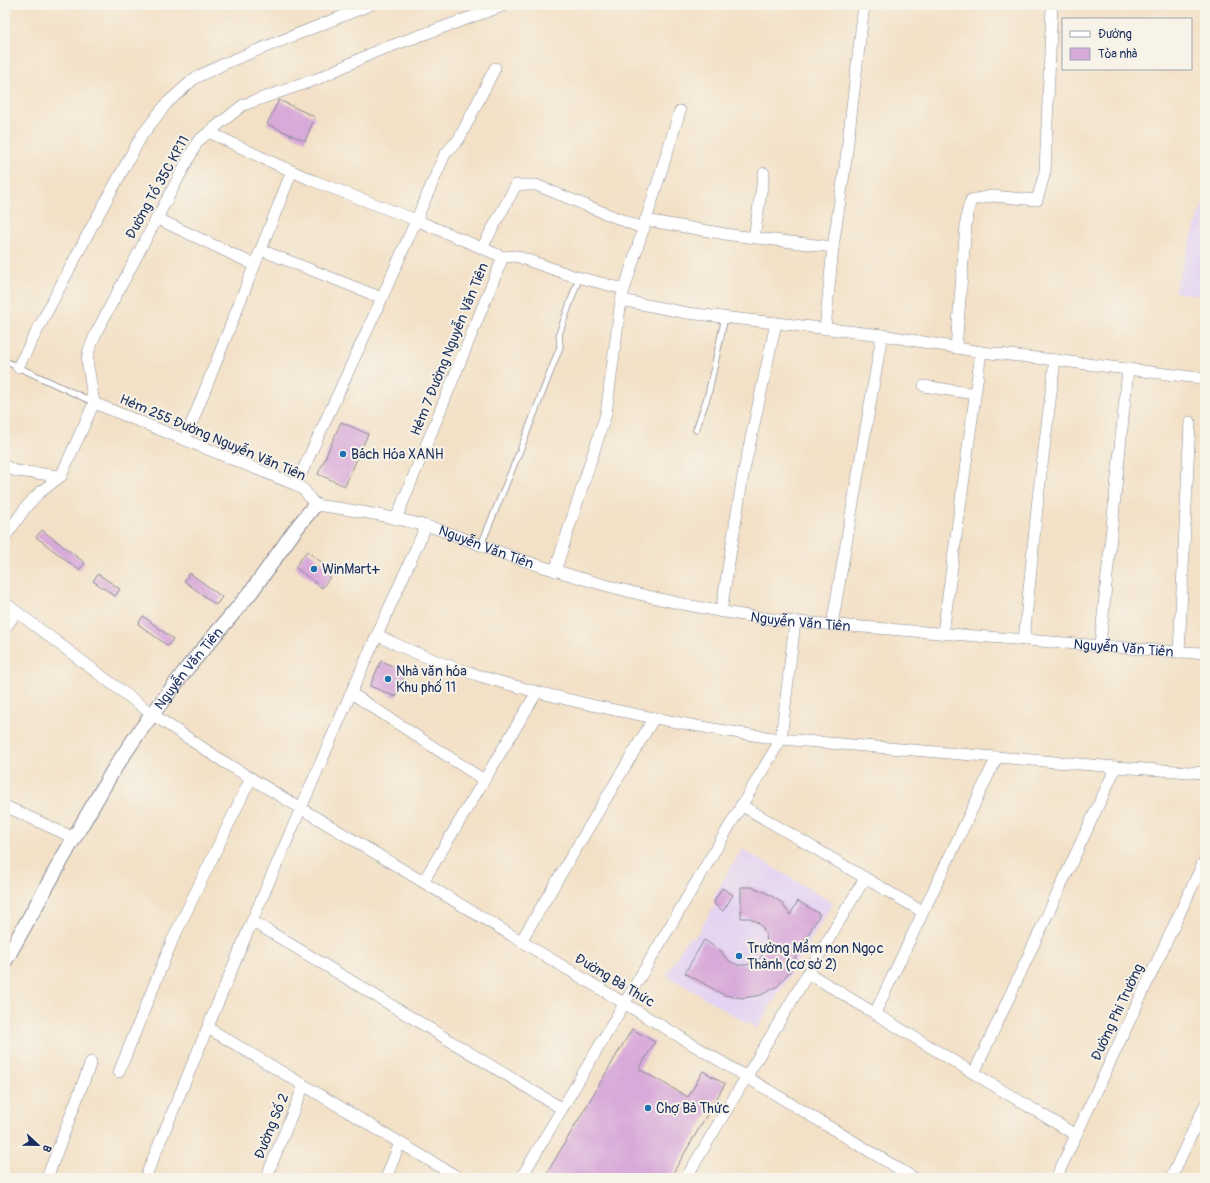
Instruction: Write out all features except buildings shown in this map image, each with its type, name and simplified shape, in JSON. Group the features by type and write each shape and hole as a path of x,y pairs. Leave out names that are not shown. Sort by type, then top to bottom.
{"street":[{"path":"18,367 90,228 142,135 167,103 195,78 222,65 370,5"},
{"name":"Đường Tổ 35C KP.11","path":"94,403 87,360 89,350 97,331 198,141 243,105 317,79 377,51 505,5"},
{"path":"825,329 833,246 845,167 864,5"},
{"path":"956,348 967,212 971,200 992,196 1037,200 1045,172 1052,5"},
{"path":"296,485 382,298 445,154 459,139 495,68"},
{"path":"555,571 606,414 623,294 680,111"},
{"path":"209,132 314,181 416,220 503,257 516,256 623,294 687,313 882,335 981,352 1205,378"},
{"path":"185,440 292,171"},
{"path":"754,237 764,173"},
{"path":"482,248 516,185 536,185 645,224 833,246"},
{"path":"156,218 255,265"},
{"path":"261,250 382,298"},
{"name":"Hẻm 7 Đường Nguyễn Văn Tiên","path":"396,519 503,257"},
{"path":"721,612 743,475 776,322"},
{"path":"832,625 882,335"},
{"path":"943,633 981,352"},
{"path":"1024,640 1038,498 1055,360"},
{"path":"1100,645 1128,369"},
{"path":"924,386 975,394"},
{"path":"5,537 26,507 39,493 61,476 94,403"},
{"name":"Hẻm 255 Đường Nguyễn Văn Tiên","path":"94,403 296,485 304,490 315,505"},
{"path":"1179,652 1190,422"},
{"path":"5,466 16,470 61,476"},
{"name":"Nguyễn Văn Tiên","path":"5,961 114,769 152,714 188,667 251,592 295,530 315,505 349,510 426,526 555,571 661,600 721,612 794,622 1205,653"},
{"path":"145,1178 300,808 426,526"},
{"name":"Đường Bà Thức","path":"5,603 152,714 200,747 914,1178"},
{"path":"5,628 17,612"},
{"path":"521,1178 561,1108 781,739 794,622"},
{"path":"377,635 415,653 441,663 537,692 654,718 732,732 781,739 1205,773"},
{"path":"424,882 537,692"},
{"path":"351,693 484,780"},
{"path":"521,941 654,718"},
{"path":"875,1013 997,757"},
{"path":"974,1073 1116,767"},
{"path":"119,1072 172,941 251,778"},
{"path":"741,805 923,912"},
{"path":"5,806 74,838"},
{"name":"Đường Phi Trường","path":"1056,1178 1205,859"},
{"path":"686,1178 865,878"},
{"path":"252,921 561,1108"},
{"path":"808,973 1076,1135"},
{"path":"208,1028 459,1178"},
{"path":"47,1178 91,1062"},
{"name":"Đường Số 2","path":"266,1178 304,1085"},
{"path":"1171,1178 1205,1105"},
{"path":"386,1178 400,1143"}],"lane":[{"path":"481,545 521,448 560,346 559,334 580,278"},
{"path":"696,430 708,395 725,317"},
{"path":"5,361 94,403"}],"shaded area":[{"path":"1205,197 1205,296 1174,292"},
{"name":"Trường Mầm non Ngọc Thành (cơ sở 2)","path":"742,849 833,903 757,1029 666,975 688,938 696,936 715,905 713,898"}],"place":[{"name":"Bách Hóa XANH","path":"343,454"},
{"name":"WinMart+","path":"314,569"},
{"name":"Nhà văn hóa Khu phố 11","path":"388,679"},
{"name":"Trường Mầm non Ngọc Thành (cơ sở 2)","path":"739,956"},
{"name":"Chợ Bà Thức","path":"648,1108"}]}
